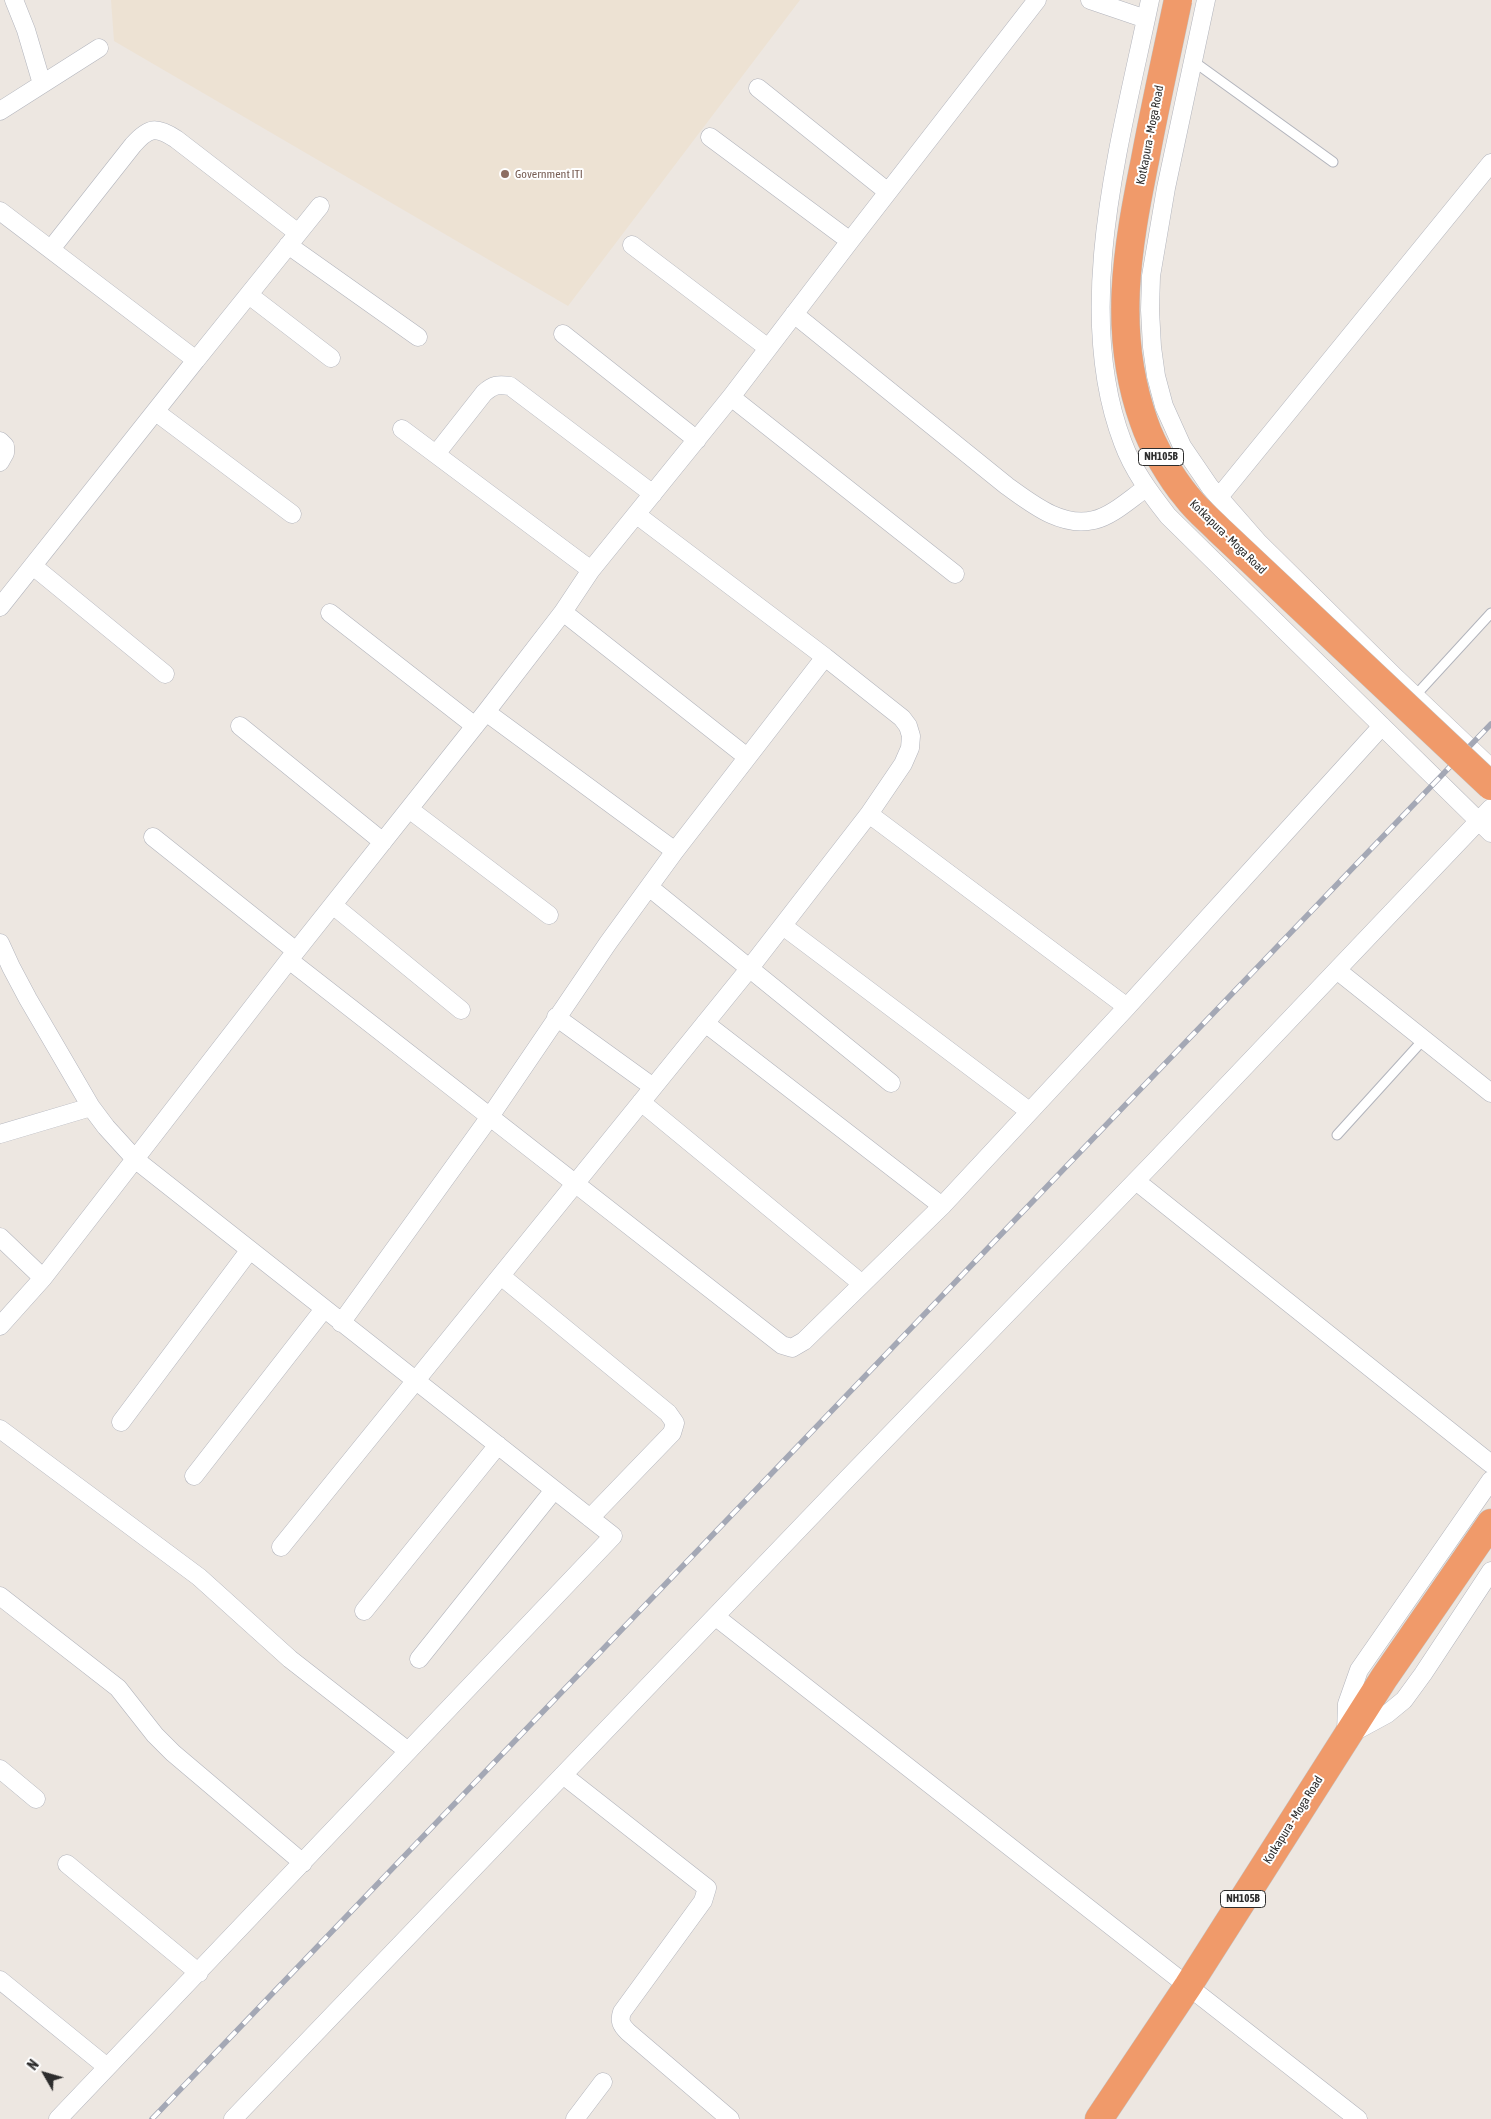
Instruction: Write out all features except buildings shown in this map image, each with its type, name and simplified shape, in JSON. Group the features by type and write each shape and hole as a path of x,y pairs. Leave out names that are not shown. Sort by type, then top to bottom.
{"highway":[{"name":"Kotkapura - Moga Road","path":"1178,0 1131,230 1125,287 1127,343 1134,385 1144,423 1163,460 1187,498 1491,786"},
{"name":"Kotkapura - Moga Road","path":"1099,2119 1188,1986 1384,1678 1491,1523"}],"street":[{"path":"14,0 26,30 42,84"},
{"path":"0,1326 43,1278 136,1160 292,956 334,906 486,712 563,612 592,570 731,398 1037,0"},
{"path":"1090,0 1146,19"},
{"path":"1150,0 1119,145 1106,229 1099,296 1102,360 1110,402 1123,443 1146,488 1168,516 1485,827"},
{"path":"1206,0 1166,188 1151,276 1152,347 1156,376 1164,406 1182,446 1219,497 1258,542 1414,696 1491,768"},
{"path":"0,111 99,48"},
{"path":"758,88 888,192"},
{"path":"51,249 143,134 153,130 163,130 293,239 418,337"},
{"path":"710,137 850,241"},
{"path":"1219,497 1491,163"},
{"path":"0,607 320,206"},
{"path":"0,211 196,360"},
{"path":"632,244 768,348"},
{"path":"249,295 331,358"},
{"path":"794,314 1007,486 1031,503 1056,517 1079,521 1094,520 1110,512 1146,488"},
{"path":"563,334 697,440"},
{"path":"436,454 484,393 492,386 500,384 510,386 521,393 653,494"},
{"path":"731,398 955,574"},
{"path":"156,412 292,514"},
{"path":"402,429 592,570"},
{"path":"0,441 5,446 0,462"},
{"path":"281,1547 706,1024 870,814 903,764 910,748 911,736 908,726 902,718 825,657 637,515"},
{"path":"33,566 166,674"},
{"path":"563,612 747,757"},
{"path":"330,613 475,726"},
{"path":"341,1323 489,1118 556,1017 675,850 825,657"},
{"path":"486,712 675,850"},
{"path":"240,726 383,842"},
{"path":"153,837 292,956 489,1118 576,1182 786,1347 792,1348 804,1341 861,1283 942,1206 1127,1007 1382,726"},
{"path":"233,2119 1338,971 1485,827 1491,808"},
{"path":"409,809 549,915"},
{"path":"870,814 1127,1007"},
{"path":"649,887 890,1083"},
{"path":"334,906 461,1010"},
{"path":"783,926 1029,1111"},
{"path":"0,943 10,967 92,1107 106,1127 136,1160 249,1251 613,1536 58,2119"},
{"path":"1338,971 1491,1092"},
{"path":"556,1017 653,1087"},
{"path":"706,1024 942,1206"},
{"path":"641,1102 861,1283"},
{"path":"0,1134 92,1107"},
{"path":"1136,1181 1491,1464"},
{"path":"0,1237 43,1278"},
{"path":"121,1422 249,1251"},
{"path":"501,1276 668,1414 675,1423 672,1433 590,1518"},
{"path":"194,1476 324,1309"},
{"path":"0,1429 199,1577 290,1658 408,1751"},
{"path":"364,1611 498,1445"},
{"path":"1346,1736 1347,1704 1359,1670 1491,1480"},
{"path":"419,1659 554,1490"},
{"path":"1346,1736 1387,1714 1404,1700 1491,1572"},
{"path":"0,1596 118,1688 154,1735 173,1753 303,1863"},
{"path":"716,1617 1358,2119"},
{"path":"0,1769 36,1799"},
{"path":"563,1776 706,1888 703,1901 622,2012 620,2018 621,2025 628,2032 730,2119"},
{"path":"67,1864 199,1973"},
{"path":"0,1980 107,2067"},
{"path":"575,2119 603,2082"}],"lane":[{"path":"1193,61 1333,162"},
{"path":"1414,696 1491,612"},
{"path":"1337,1135 1424,1039"}],"shaded area":[{"name":"Government ITI","path":"111,0 800,0 568,306 114,41"}],"railway":[{"path":"152,2119 1491,724"}],"place":[{"name":"Government ITI","path":"505,174"}]}
